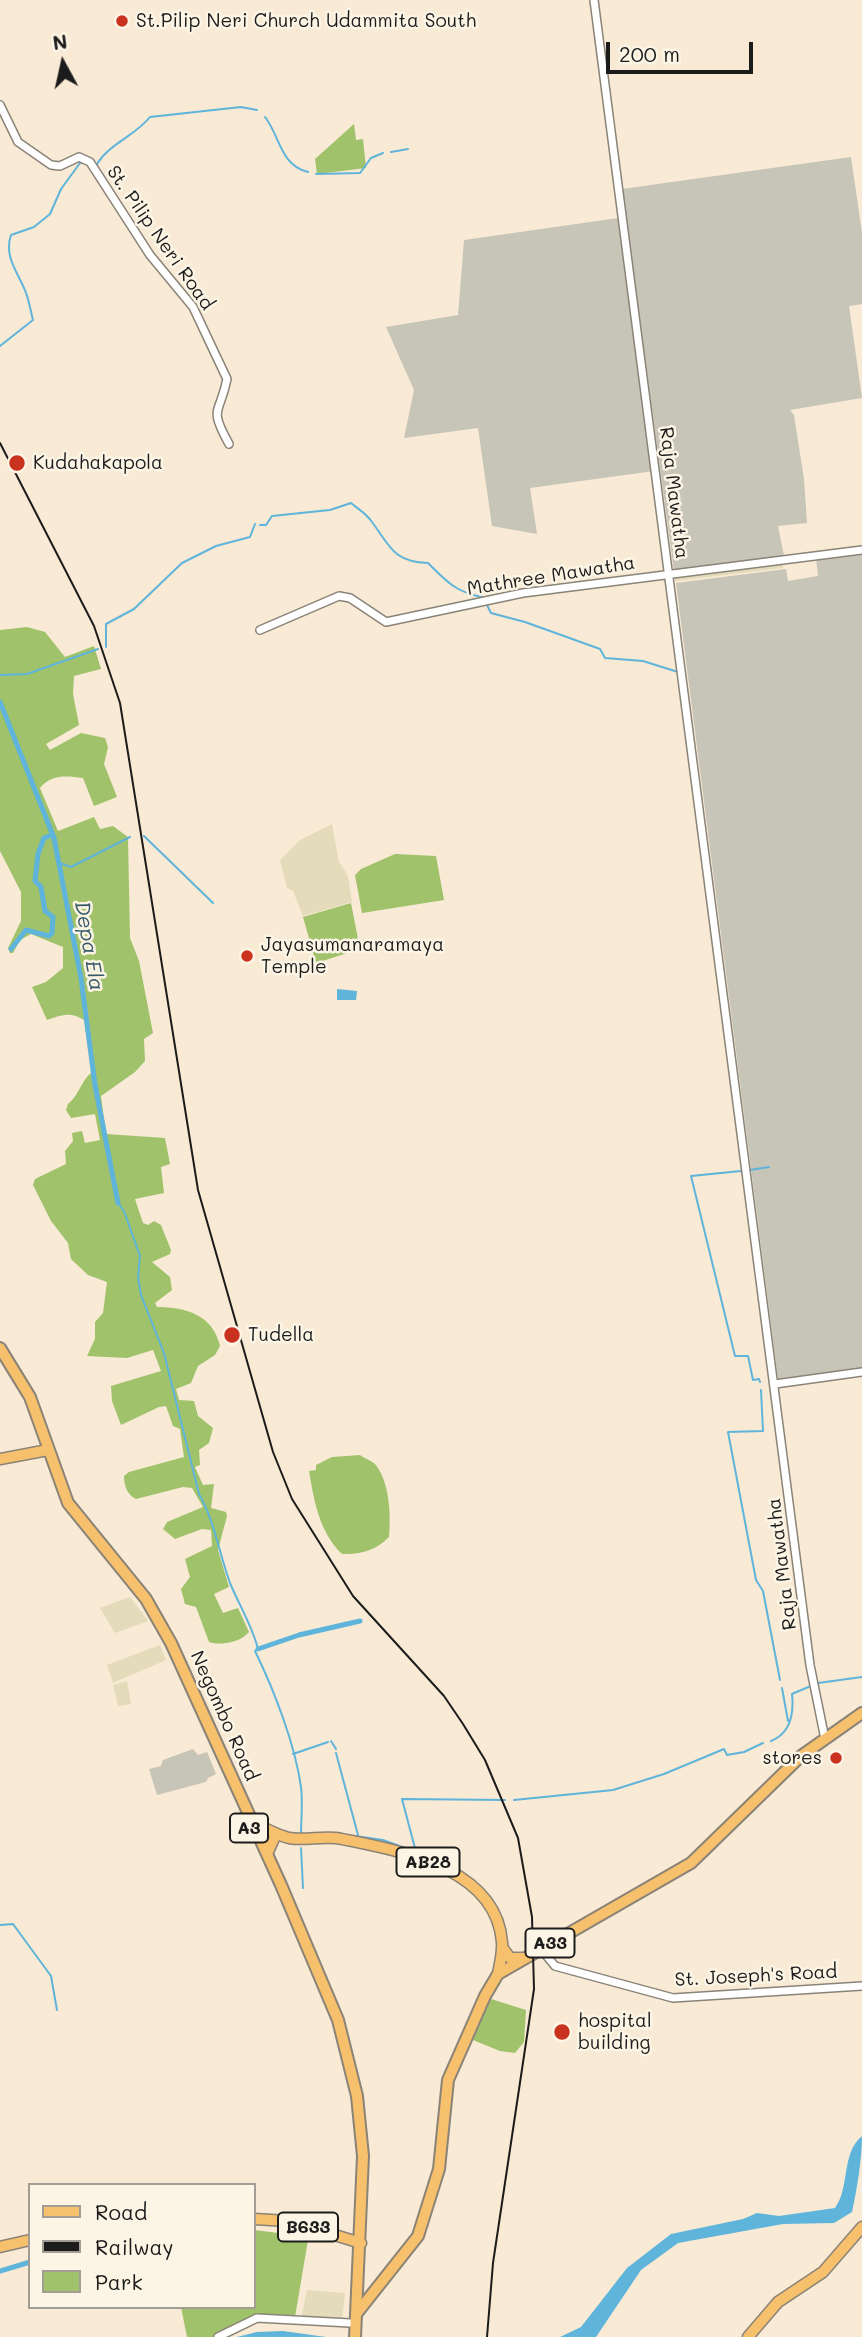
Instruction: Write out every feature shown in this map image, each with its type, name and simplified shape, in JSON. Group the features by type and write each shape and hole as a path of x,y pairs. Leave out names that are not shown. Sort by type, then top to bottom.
{"highway":[{"name":"Negombo Road","path":"0,1348 30,1397 64,1506 135,1592 154,1621 263,1833 340,2049 355,2130 359,2272 355,2295"},
{"name":"Negombo Road","path":"0,1357 30,1412 46,1451"},
{"name":"A33","path":"353,2328 381,2281 412,2247 421,2228 440,2160 448,2080 503,1960 523,1958 695,1860 785,1770 862,1713"},
{"name":"Negombo Road","path":"263,1833 267,1854 324,1984 346,2045 360,2116 363,2156 353,2328"},
{"path":"359,2272 366,2280 381,2281"},
{"name":"A33","path":"355,2295 381,2281"}],"main road":[{"path":"0,1459 46,1451"},
{"name":"AB28","path":"263,1833 341,1838 376,1845 452,1873 475,1887 490,1904 500,1929 503,1960"},
{"name":"B633","path":"256,2211 285,2215 358,2239"},
{"name":"B633","path":"256,2218 288,2221 358,2239"},
{"path":"748,2337 778,2302 822,2272 862,2227"},
{"path":"0,2247 28,2240"},
{"path":"0,2253 28,2247"}],"street":[{"name":"Raja Mawatha","path":"594,0 725,990 741,1140 810,1665 825,1739"},
{"name":"St. Pilip Neri Road","path":"0,105 18,142 51,165 60,166 79,158 90,162 150,255 193,307 227,379 217,404 216,420 229,444"},
{"name":"Mathree Mawatha","path":"260,630 338,596 350,598 386,622 523,593 862,550"},
{"path":"775,1384 862,1372"},
{"name":"St. Joseph's Road","path":"540,1948 555,1966 673,1998 862,1986"},
{"path":"218,2337 257,2318 353,2328"}],"shaded area":[{"path":"851,157 862,233 862,304 849,306 862,398 790,410 794,415 804,479 807,523 778,526 784,556 674,571 622,189"},
{"path":"618,218 654,471 530,488 537,534 492,526 478,428 404,438 414,390 386,327 458,315 464,240"},
{"path":"862,552 862,1368 778,1379 676,583 786,569 788,581 818,576 816,557"},
{"path":"782,563 783,568 675,581 675,575"},
{"path":"332,824 339,862 348,876 352,902 303,916 293,891 287,888 280,860 300,840"},
{"path":"130,1597 148,1621 115,1633 100,1608"},
{"path":"160,1645 166,1660 113,1683 107,1665"},
{"path":"127,1681 131,1704 118,1706 113,1685"},
{"path":"193,1749 198,1755 207,1752 216,1774 206,1782 157,1795 149,1769 161,1766 163,1760"},
{"path":"307,2290 345,2293 342,2322 301,2319"}],"green space":[{"path":"354,124 356,140 363,139 366,168 317,174 315,159"},
{"path":"27,627 45,632 65,657 94,646 101,669 74,676 73,694 79,725 46,744 50,750 81,733 105,738 108,747 104,764 117,797 94,806 83,778 54,778 40,788 58,831 94,817 100,829 113,826 128,837 130,938 139,961 153,1033 144,1039 145,1061 135,1072 101,1096 106,1134 165,1138 170,1164 161,1167 164,1193 135,1199 143,1223 148,1225 154,1221 161,1225 171,1250 170,1254 152,1262 170,1277 172,1290 155,1303 157,1307 188,1311 205,1320 220,1346 215,1355 198,1366 191,1383 176,1389 179,1400 194,1401 198,1416 213,1428 209,1443 199,1450 200,1465 195,1467 203,1485 214,1484 211,1508 226,1512 227,1516 218,1550 229,1587 214,1594 223,1613 238,1608 249,1632 231,1642 209,1642 196,1607 185,1604 181,1589 190,1577 185,1559 212,1546 211,1530 202,1529 175,1539 163,1529 167,1522 203,1507 192,1488 183,1487 136,1499 125,1486 124,1476 129,1472 184,1457 180,1429 173,1426 166,1406 121,1425 112,1401 111,1386 161,1371 153,1350 127,1358 87,1356 95,1339 95,1322 103,1313 107,1282 88,1275 71,1259 68,1243 51,1221 33,1185 35,1179 66,1164 65,1151 73,1141 72,1133 82,1131 85,1143 100,1140 95,1114 71,1118 66,1110 92,1072 84,1020 61,1015 47,1020 32,987 46,982 63,968 63,947 31,934 20,940 13,953 10,953 8,948 21,921 21,892 0,851 0,630"},
{"path":"395,854 436,856 444,900 362,913 355,875 361,869"},
{"path":"351,903 360,949 316,963 303,917"},
{"path":"360,1455 375,1464 384,1480 389,1509 389,1537 368,1551 342,1554 323,1526 309,1471 316,1470 316,1465 332,1457"},
{"path":"491,1999 526,2010 524,2042 515,2053 500,2051 473,2040"},
{"path":"256,2230 303,2236 308,2240 295,2317 272,2315 220,2337 187,2337 181,2309 256,2309"}],"water":[{"path":"337,989 357,991 356,1000 337,1000"},
{"path":"862,2136 852,2212 834,2223 783,2224 678,2243 641,2270 596,2337 560,2337 581,2327 627,2268 671,2234 743,2219 757,2213 779,2216 835,2208 843,2191 851,2152"},
{"path":"283,2331 326,2337 237,2337 257,2332"}],"waterway":[{"path":"97,164 109,150 150,117 241,107 257,110"},
{"path":"265,117 286,157 308,172"},
{"path":"391,152 408,149"},
{"path":"316,174 360,173 371,158 383,153"},
{"path":"0,346 33,320 27,296 10,256 11,235 34,227 50,214 61,189 80,163 85,163"},
{"path":"260,525 266,525 272,516 330,510 351,503 368,516 388,545 400,556 407,560 428,563 452,585 482,597"},
{"path":"106,647 106,624 134,609 182,563 216,546 250,537 255,524"},
{"path":"487,605 491,613 525,622 600,649 605,658 643,661 678,672"},
{"path":"0,675 27,674 98,649"},
{"name":"Depa Ela","path":"0,702 54,838 81,978 95,1085 118,1203"},
{"path":"11,949 26,930 49,936 52,933 53,917 45,911 41,887 35,881 38,854 44,838 52,835"},
{"path":"144,836 213,903"},
{"path":"60,863 71,867 130,837"},
{"path":"750,1170 769,1167"},
{"path":"741,1171 691,1176 735,1356 748,1356 753,1380 759,1379 760,1382"},
{"path":"118,1203 124,1211 140,1256 138,1277 141,1295 164,1353 199,1494 213,1527 230,1583 252,1632 258,1649 255,1651 289,1735 302,1793 301,1836"},
{"path":"761,1390 763,1431 728,1432 756,1580 763,1591 780,1680"},
{"path":"258,1649 299,1635 360,1621"},
{"path":"818,1683 862,1677"},
{"path":"771,1741 783,1733 790,1722 792,1694 813,1685"},
{"path":"782,1688 788,1721"},
{"path":"331,1741 336,1749"},
{"path":"293,1754 328,1742"},
{"path":"514,1800 613,1790 664,1774 724,1749 727,1755 744,1752 763,1743"},
{"path":"336,1753 358,1835"},
{"path":"355,1836 383,1840 416,1852 402,1799 505,1800"},
{"path":"301,1848 303,1888"},
{"path":"0,1925 13,1924 51,1976 57,2010"},
{"path":"0,2271 28,2263"}],"railway":[{"path":"0,443 94,626 120,703 198,1190 273,1452 292,1499 353,1596 444,1696 463,1724 485,1760 518,1838 532,1917 534,1989 493,2263 487,2337"}],"place":[{"name":"St.Pilip Neri Church Udammita South","path":"122,21"},
{"name":"Kudahakapola","path":"17,463"},
{"name":"Jayasumanaramaya Temple","path":"247,956"},
{"name":"Tudella","path":"232,1335"},
{"name":"stores","path":"836,1758"},
{"name":"hospital building","path":"562,2032"}]}
